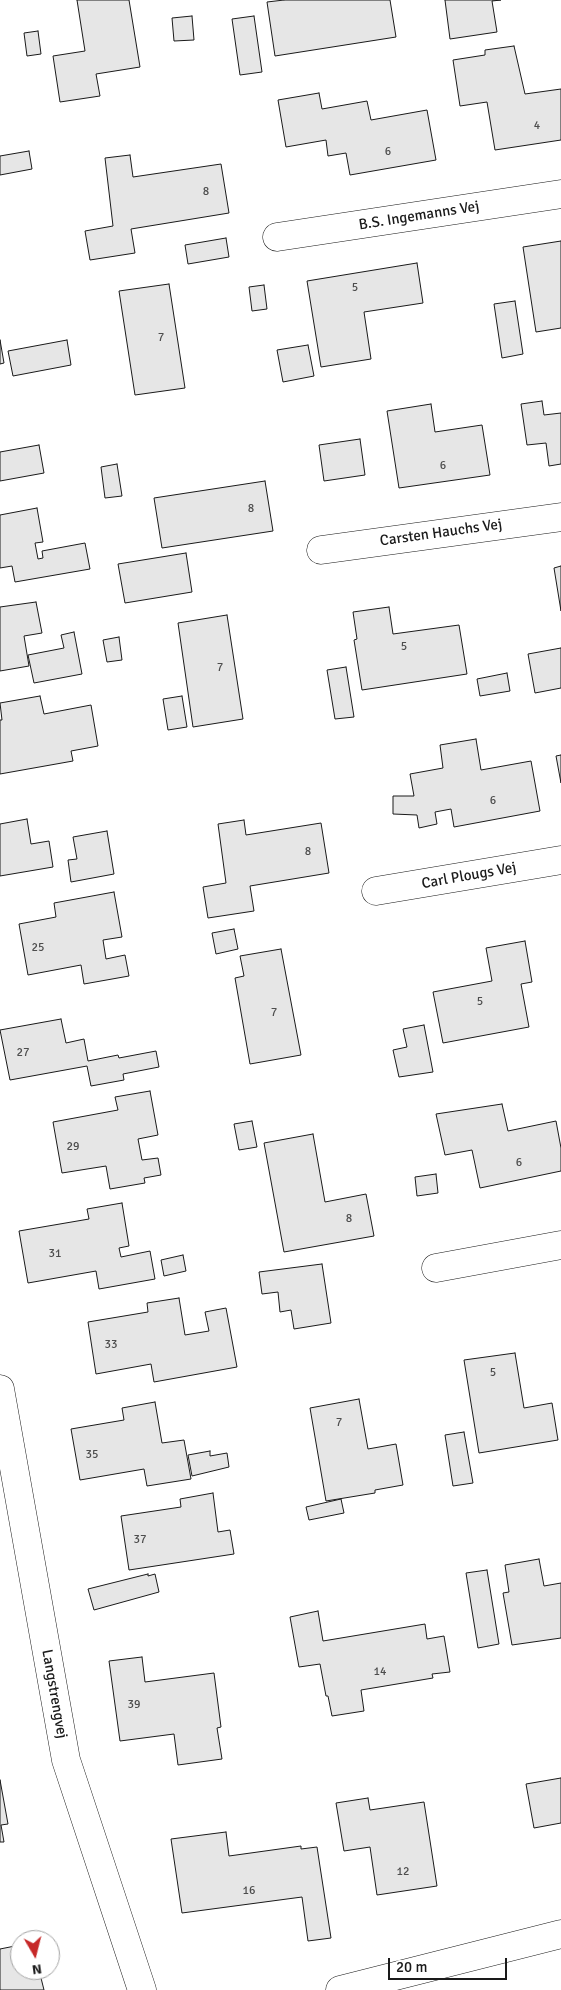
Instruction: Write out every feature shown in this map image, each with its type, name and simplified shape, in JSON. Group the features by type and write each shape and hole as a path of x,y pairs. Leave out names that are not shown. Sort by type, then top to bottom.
{"street":[{"name":"B.S. Ingemanns Vej","path":"277,238 561,194"},
{"name":"Carsten Hauchs Vej","path":"320,550 561,517"},
{"name":"Carl Plougs Vej","path":"376,892 561,860"},
{"path":"436,1268 561,1245"},
{"name":"Langstrengvej","path":"0,1389 66,1760 142,1990"},
{"path":"340,1990 561,1934"}],"building":[{"path":"77,0 129,0 140,67 96,74 100,96 60,102 53,56 85,51"},
{"path":"284,0 390,0 396,37 275,56 267,2"},
{"path":"445,0 501,0 492,1 497,32 450,39"},
{"path":"192,16 194,40 174,41 172,18"},
{"path":"254,16 262,72 240,75 232,19"},
{"path":"38,31 41,54 27,56 24,33"},
{"path":"514,46 525,94 561,89 561,140 495,150 487,102 460,106 453,60 485,55 485,50"},
{"path":"319,93 322,109 367,101 371,120 427,110 436,160 350,175 346,153 328,156 326,140 286,147 278,100"},
{"path":"29,151 32,169 0,175 0,156"},
{"path":"130,155 133,177 221,164 229,213 131,229 135,253 90,260 85,231 113,226 105,158"},
{"path":"226,238 229,257 188,264 185,245"},
{"path":"561,241 561,328 536,332 523,247"},
{"path":"417,263 423,303 364,312 371,359 321,367 307,281"},
{"path":"169,284 185,388 135,395 119,291"},
{"path":"264,285 267,309 252,311 249,287"},
{"path":"515,301 523,354 502,358 494,304"},
{"path":"0,340 4,363 0,364"},
{"path":"67,340 71,365 13,376 8,351"},
{"path":"308,345 314,376 283,382 277,350"},
{"path":"542,401 544,415 561,413 561,464 549,466 546,443 527,445 521,404"},
{"path":"431,404 435,432 482,425 490,475 399,488 387,411"},
{"path":"360,439 365,475 324,481 319,445"},
{"path":"39,445 44,473 0,481 0,452"},
{"path":"117,464 122,496 105,498 101,467"},
{"path":"265,481 273,531 162,548 154,498"},
{"path":"37,508 43,542 35,543 38,559 43,558 42,551 85,543 90,569 15,582 12,566 0,568 0,515"},
{"path":"186,553 192,592 125,603 118,564"},
{"path":"561,566 561,611 554,568"},
{"path":"36,602 42,633 24,636 29,666 0,671 0,607"},
{"path":"389,607 393,634 459,625 467,674 362,690 354,640 357,639 353,612"},
{"path":"227,615 243,719 193,727 178,623"},
{"path":"74,632 82,674 34,683 28,655 64,648 61,635"},
{"path":"119,637 122,660 107,662 103,640"},
{"path":"561,648 561,688 535,693 528,654"},
{"path":"346,667 354,717 335,719 327,670"},
{"path":"507,673 510,691 480,696 477,679"},
{"path":"40,696 44,714 91,705 98,746 71,751 73,761 0,774 0,720 2,720 0,703"},
{"path":"182,696 187,727 168,730 163,699"},
{"path":"476,739 481,770 531,761 540,811 454,827 451,809 435,812 437,824 419,828 417,815 393,814 393,796 414,796 410,774 443,768 440,745"},
{"path":"561,755 561,783 556,756"},
{"path":"27,819 31,844 49,841 53,867 0,876 0,824"},
{"path":"244,820 246,835 321,823 329,873 250,886 254,911 208,918 203,887 226,883 218,824"},
{"path":"107,831 114,874 71,882 68,860 77,859 73,837"},
{"path":"114,892 122,937 103,940 106,959 125,955 129,976 84,984 81,965 28,975 19,924 56,917 54,903"},
{"path":"234,929 238,949 216,954 212,933"},
{"path":"525,941 532,982 521,984 529,1027 443,1043 433,992 492,981 486,948"},
{"path":"281,949 301,1055 250,1064 235,978 244,976 240,956"},
{"path":"61,1019 66,1043 84,1039 88,1061 118,1055 119,1058 156,1051 159,1067 123,1074 124,1080 91,1086 87,1066 10,1080 0,1030"},
{"path":"424,1025 433,1072 399,1077 393,1050 407,1047 403,1029"},
{"path":"150,1091 158,1135 138,1139 142,1160 158,1158 161,1175 144,1178 145,1183 110,1189 106,1166 62,1173 53,1122 118,1110 115,1097"},
{"path":"502,1104 508,1131 556,1121 561,1148 561,1171 480,1188 472,1150 445,1155 436,1114"},
{"path":"252,1121 257,1147 239,1150 234,1124"},
{"path":"313,1134 325,1202 366,1194 374,1236 284,1252 264,1143"},
{"path":"436,1174 438,1193 417,1196 415,1177"},
{"path":"122,1203 129,1246 119,1248 121,1257 150,1251 155,1279 99,1289 96,1271 28,1283 19,1231 89,1219 87,1209"},
{"path":"183,1255 186,1271 164,1276 161,1260"},
{"path":"322,1264 331,1323 294,1329 291,1310 280,1312 278,1292 262,1294 259,1272"},
{"path":"179,1298 185,1335 209,1331 205,1312 226,1308 237,1367 154,1382 151,1364 96,1374 88,1322 148,1312 147,1303"},
{"path":"515,1353 524,1408 552,1403 558,1440 479,1453 464,1360"},
{"path":"359,1399 368,1449 396,1444 403,1485 375,1490 375,1493 326,1501 310,1408"},
{"path":"155,1402 162,1443 184,1440 191,1479 147,1486 144,1469 80,1480 71,1429 124,1420 122,1408"},
{"path":"464,1432 473,1483 453,1486 445,1435"},
{"path":"210,1451 210,1456 227,1453 229,1467 192,1476 188,1455"},
{"path":"213,1493 218,1532 230,1530 234,1554 129,1570 121,1516 181,1507 180,1499"},
{"path":"341,1499 344,1513 309,1520 306,1507"},
{"path":"539,1559 544,1586 561,1583 561,1638 512,1645 503,1593 509,1592 505,1565"},
{"path":"487,1570 499,1644 478,1648 466,1573"},
{"path":"148,1574 148,1576 155,1574 159,1592 94,1610 88,1589"},
{"path":"318,1611 323,1641 425,1624 427,1639 444,1636 450,1672 432,1674 433,1678 361,1690 364,1711 332,1716 320,1664 299,1667 290,1617"},
{"path":"142,1657 145,1682 214,1673 221,1727 217,1728 222,1759 178,1765 174,1734 120,1741 109,1661"},
{"path":"561,1778 561,1823 534,1828 526,1784"},
{"path":"0,1780 8,1824 1,1825 4,1842 0,1842"},
{"path":"368,1798 370,1810 424,1802 437,1886 377,1895 370,1847 344,1851 336,1803"},
{"path":"226,1832 229,1856 301,1846 301,1849 317,1847 331,1938 308,1941 302,1897 182,1913 171,1839"},
{"path":"10,1947 10,1980 42,1980 44,1990 0,1990 0,1949"}]}
